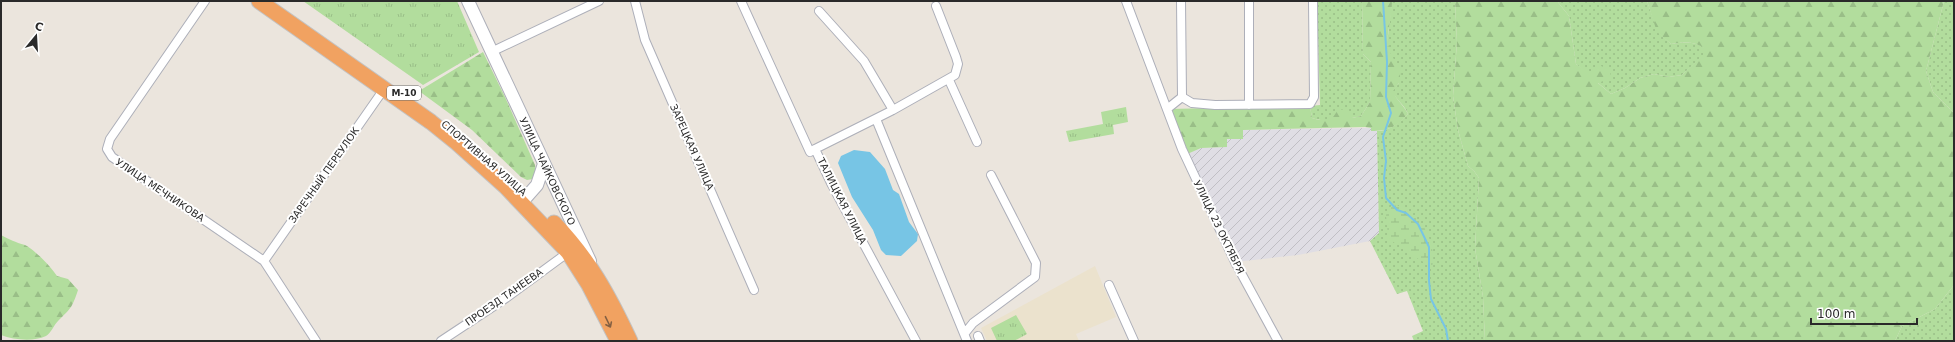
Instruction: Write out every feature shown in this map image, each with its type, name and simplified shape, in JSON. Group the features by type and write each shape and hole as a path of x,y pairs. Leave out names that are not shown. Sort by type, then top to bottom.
{"highway":[{"name":"СПОРТИВНАЯ УЛИЦА","path":"259,1 457,142 525,199"},
{"name":"СПОРТИВНАЯ УЛИЦА","path":"273,1 434,115 472,145 525,199 598,278"},
{"name":"СПОРТИВНАЯ УЛИЦА","path":"573,250 580,270 618,341"},
{"name":"УЛИЦА ЧАЙКОВСКОГО","path":"598,278 630,341"}],"street":[{"name":"УЛИЦА МЕЧНИКОВА","path":"205,1 110,139 107,149 112,157 264,261 316,341"},
{"name":"УЛИЦА ЧАЙКОВСКОГО","path":"468,1 598,278"},
{"path":"491,52 599,1"},
{"name":"ЗАРЕЦКАЯ УЛИЦА","path":"635,1 645,40 754,290"},
{"name":"ТАЛИЦКАЯ УЛИЦА","path":"741,1 810,152 815,149 832,185 916,341"},
{"path":"1126,1 1168,109 1182,97"},
{"path":"1180,1 1182,97"},
{"path":"1248,105 1249,1"},
{"path":"1182,97 1192,103 1215,105 1310,104 1314,98 1313,1"},
{"path":"815,149 894,110 949,80 955,75 958,64 936,6"},
{"path":"819,11 864,61 894,110"},
{"path":"949,80 977,142"},
{"name":"ЗАРЕЧНЫЙ ПЕРЕУЛОК","path":"264,261 384,89"},
{"name":"УЛИЦА 23 ОКТЯБРЯ","path":"1168,109 1182,149 1224,238 1278,341"},
{"path":"876,119 966,337"},
{"path":"525,199 537,185 544,164"},
{"path":"966,337 973,323 1035,277 1036,263 991,175"},
{"name":"ПРОЕЗД ТАНЕЕВА","path":"441,341 506,298 573,250"},
{"path":"1109,286 1134,341"}],"shaded area":[{"path":"1371,128 1371,131 1377,131 1379,233 1370,241 1298,255 1235,262 1185,155 1201,148 1226,147 1227,139 1243,139 1243,130"},
{"path":"1095,266 1116,317 1076,334 1079,341 987,341 981,328"}],"green space":[{"path":"303,1 457,1 479,52 423,85"},
{"path":"1317,1 1362,1 1363,54 1371,62 1370,102 1361,116 1336,120 1318,120 1312,118 1310,106 1320,105"},
{"path":"1362,1 1392,1 1388,44 1394,59 1401,68 1399,83 1393,91 1408,114 1400,122 1387,129 1377,131 1371,131 1371,128 1365,127 1243,130 1243,139 1227,139 1227,147 1201,148 1185,155 1168,109 1310,106 1312,118 1319,120 1331,120 1338,110 1348,109 1352,118 1361,116 1370,102 1371,62 1363,54"},
{"path":"1392,1 1455,1 1457,42 1453,96 1458,130 1468,166 1479,178 1475,248 1483,297 1485,341 1414,341 1412,336 1423,331 1407,291 1397,294 1370,241 1379,233 1377,131 1390,128 1408,114 1392,91 1399,83 1387,44"},
{"path":"1455,1 1557,1 1569,16 1576,64 1590,74 1601,66 1610,70 1611,78 1598,83 1611,94 1625,88 1640,78 1654,74 1669,77 1682,75 1704,54 1704,48 1696,44 1671,44 1657,32 1647,1 1944,1 1926,71 1933,92 1954,113 1954,285 1935,309 1902,326 1895,341 1485,341 1483,297 1475,248 1479,178 1468,166 1458,130 1453,96 1457,42"},
{"path":"1557,1 1647,1 1658,32 1671,44 1697,44 1705,48 1705,54 1682,75 1669,77 1654,74 1640,78 1625,88 1611,94 1576,64 1569,16"},
{"path":"1944,1 1954,1 1954,113 1933,92 1926,71"},
{"path":"483,52 535,165 536,173 533,179 527,180 521,177 472,130 419,91"},
{"path":"1126,107 1128,122 1113,125 1114,134 1069,142 1066,131 1103,124 1101,112"},
{"path":"1397,205 1418,219 1426,232 1431,243 1433,256 1432,267 1410,254 1403,246 1396,244 1388,238 1386,215 1390,207"},
{"path":"1,235 29,247 51,268 57,276 68,279 78,290 71,307 46,336 24,340 1,335"},
{"path":"1954,285 1954,341 1895,341 1902,326 1935,309"},
{"path":"1016,315 1027,334 1014,341 997,341 991,328"}],"water":[{"path":"854,150 870,152 885,169 893,190 899,194 909,222 918,234 917,241 901,256 886,255 881,250 873,230 852,197 838,163 841,156"}],"waterway":[{"path":"1383,1 1387,62 1386,97 1391,113 1383,137 1386,161 1384,178 1386,198 1397,210 1406,213 1418,224 1429,247 1429,281 1431,299 1446,329 1448,341"}]}
